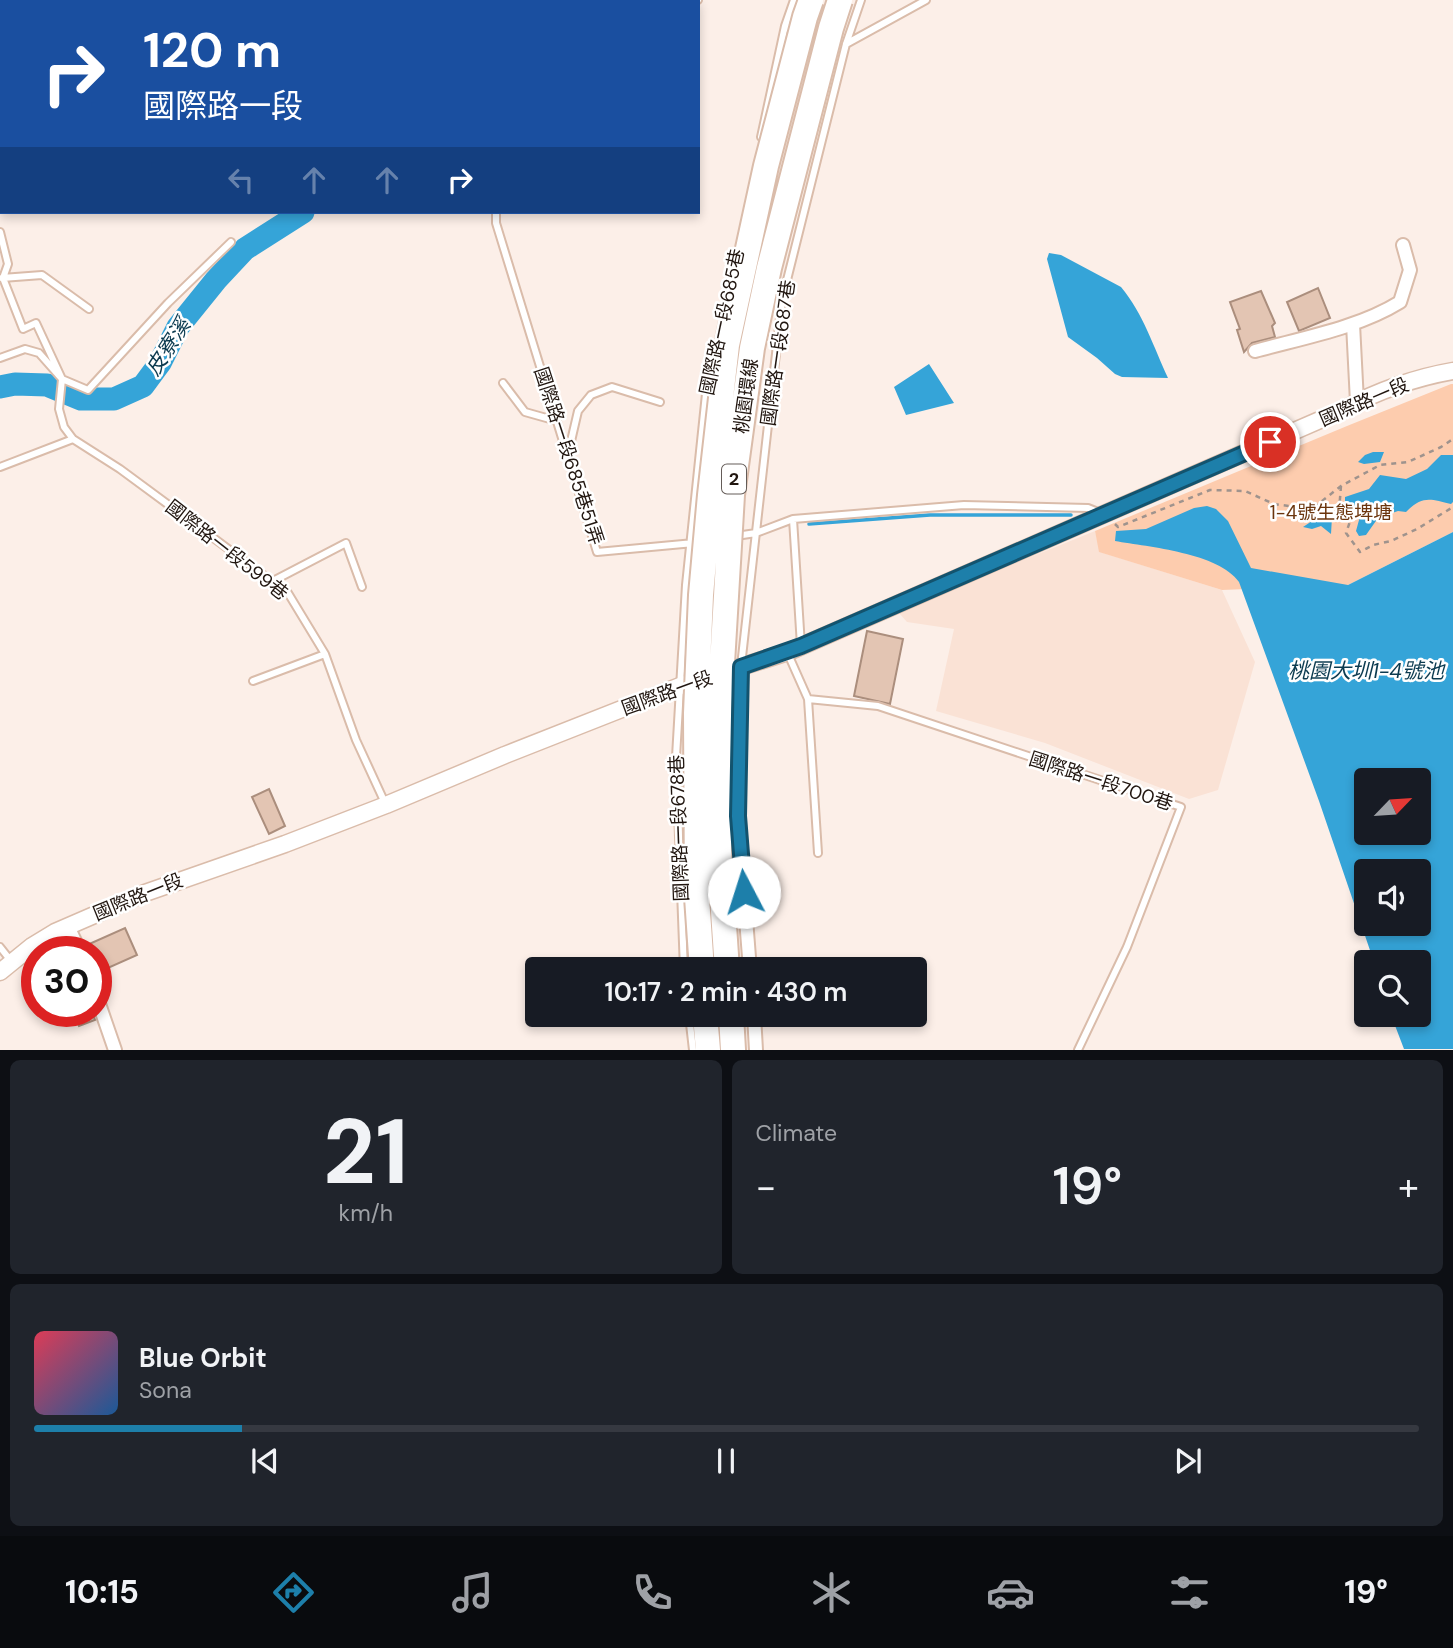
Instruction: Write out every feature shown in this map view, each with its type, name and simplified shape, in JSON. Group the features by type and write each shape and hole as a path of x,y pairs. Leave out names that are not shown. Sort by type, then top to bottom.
{"highway":[{"name":"桃園環線","path":"701,957 697,897 696,713 701,595 710,495 730,331 766,166 811,0"},
{"name":"桃園環線","path":"726,957 719,851 719,714 732,495 752,348 769,268 831,28 841,0"},
{"path":"706,1027 708,1049"},
{"path":"731,1027 733,1049"}],"street":[{"path":"1255,351 1353,324 1385,312 1400,302 1410,271 1403,245"},
{"path":"1353,324 1357,402"},
{"name":"國際路一段","path":"6,967 32,946 68,926 145,893 386,805 680,686 794,649 1357,402 1404,383 1453,370"},
{"path":"741,667 738,816 749,957"},
{"path":"68,926 73,936"},
{"path":"107,1027 115,1049"},
{"path":"755,1027 756,1049"}],"lane":[{"path":"759,146 785,26 794,0"},
{"name":"國際路一段687巷","path":"741,667 782,300 846,44 861,0"},
{"path":"822,37 846,44 926,0"},
{"path":"785,26 810,33"},
{"name":"國際路一段685巷51弄","path":"496,214 496,223 597,552 756,533 793,519 964,505 1088,508 1104,515"},
{"path":"0,232 8,264 1,279 23,329 36,323 62,379 59,409 64,427 73,439 0,467"},
{"path":"0,358 25,349 39,353 62,379 88,390 168,303 231,242"},
{"path":"1,279 42,275 89,309"},
{"name":"國際路一段685巷","path":"680,686 690,543 707,384 716,344"},
{"path":"503,383 524,412 557,421"},
{"path":"568,456 578,411 591,395 612,387 660,402"},
{"name":"國際路一段599巷","path":"73,439 120,469 288,593 326,654 356,740 386,805"},
{"path":"793,519 794,649 808,699 818,853"},
{"path":"273,581 346,543 362,587"},
{"path":"253,681 326,654"},
{"name":"國際路一段678巷","path":"680,686 676,757 684,957"},
{"name":"國際路一段700巷","path":"808,699 878,706 1181,807 1127,947 1078,1049"},
{"path":"0,947 6,967"},
{"path":"690,1027 693,1049"}],"path":[{"path":"1118,527 1210,490 1245,491 1274,504 1303,508 1317,505 1341,486 1380,465 1408,462 1453,439"},
{"path":"1341,486 1339,511 1353,513 1346,533 1360,552 1417,529 1453,507"}],"shaded area":[{"path":"1095,531 1100,552 1222,590 1255,662 1218,790 1189,799 1045,743 936,711 954,629 907,622 899,613"}],"green space":[{"name":"1-4號生態埤塘","path":"1451,384 1453,532 1348,585 1222,590 1099,552 1095,531"}],"water":[{"path":"1049,253 1061,255 1121,287 1142,319 1168,378 1122,377 1068,337 1047,259"},
{"path":"929,364 954,403 906,415 894,387"},
{"path":"1384,452 1380,462 1358,462 1365,455"},
{"path":"1441,455 1453,455 1451,504 1422,501 1406,512 1398,511 1378,518 1366,535 1359,536 1356,531 1362,509 1345,504 1345,497 1369,489 1380,475 1406,479 1427,469"},
{"name":"桃園大圳1-4號池","path":"1207,506 1216,509 1228,521 1251,568 1348,585 1453,532 1453,1049 1404,1049 1396,1027 1431,1027 1431,950 1370,950 1365,936 1431,936 1431,859 1354,859 1354,903 1239,582 1216,564 1200,558 1115,541 1116,531 1146,529 1194,508"},
{"path":"1324,513 1332,517 1331,534 1321,526 1312,529 1303,527"}],"building":[{"path":"1318,288 1330,318 1299,331 1287,302"},
{"path":"1261,291 1275,323 1272,326 1275,337 1252,343 1244,352 1237,330 1240,329 1230,302"},
{"path":"867,631 903,639 890,704 854,696"},
{"path":"269,789 285,826 269,834 252,797"},
{"path":"125,928 137,955 112,966 112,936 107,936"}],"waterway":[{"name":"皮寮溪","path":"0,387 15,384 47,385 81,399 114,399 143,386 160,363 178,327 216,280 245,249 300,214"},
{"path":"809,524 930,515 1071,515"}],"route":[{"path":"744,892 738,816 741,667 788,652 1270,442"}]}
